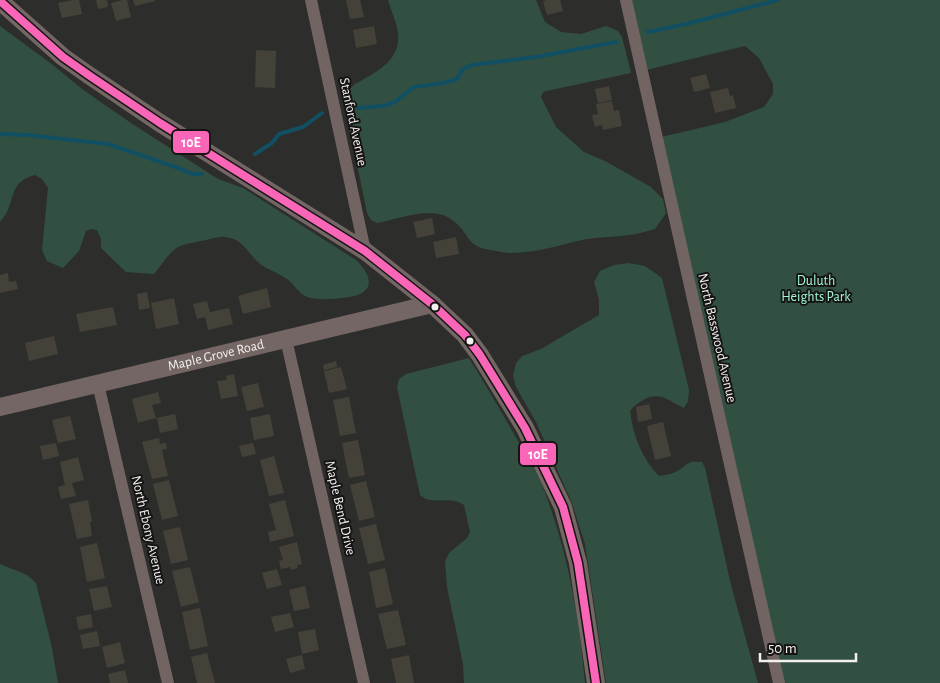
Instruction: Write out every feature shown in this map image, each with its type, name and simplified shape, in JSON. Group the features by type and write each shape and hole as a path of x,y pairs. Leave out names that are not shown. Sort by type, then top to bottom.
{"street":[{"name":"Stanford Avenue","path":"311,0 365,251"},
{"name":"North Basswood Avenue","path":"626,0 779,683"},
{"path":"0,1 63,57 97,81 160,123 365,251 432,304 465,335 480,355 525,428 563,507 578,563 596,683"},
{"name":"Maple Grove Road","path":"0,407 432,304"},
{"name":"Maple Bend Drive","path":"286,339 364,683"},
{"name":"North Ebony Avenue","path":"98,384 168,683"}],"green space":[{"path":"388,0 536,0 545,22 561,32 581,34 606,26 618,31 622,37 631,73 543,92 541,97 556,127 584,152 607,162 651,187 663,199 666,213 655,229 632,235 587,239 540,250 505,253 476,245 452,219 442,215 421,213 377,223 371,220 367,213 343,97 355,84 386,64 396,51 398,33"},
{"name":"Duluth Heights Park","path":"626,0 940,0 940,683 779,683 657,138 725,122 764,107 773,94 773,84 759,58 745,46 642,71"},
{"path":"0,26 82,89 131,123 218,179 243,188 356,260 368,277 368,287 365,291 355,296 325,299 307,297 287,279 260,264 237,241 225,237 190,243 176,248 154,274 126,272 101,248 101,239 97,230 91,229 86,231 79,251 63,268 47,261 42,250 48,188 42,179 35,175 18,185 7,212 0,222"},
{"path":"629,263 645,266 662,278 689,390 688,401 684,408 657,396 644,400 630,411 633,429 643,454 659,476 679,470 691,462 702,462 705,468 731,585 758,683 606,683 585,544 572,503 536,422 516,387 513,375 516,363 522,356 541,349 599,315 599,300 594,282 600,271 614,265"},
{"path":"469,358 536,472 544,490 566,561 576,609 585,683 464,683 463,664 447,587 445,561 449,553 467,538 470,532 464,505 453,500 430,500 420,495 397,387 399,379 406,374"},
{"path":"0,564 27,575 36,583 52,648 58,683 0,683"}],"building":[{"path":"79,0 82,14 62,18 58,3"},
{"path":"96,0 107,0 108,7 98,9"},
{"path":"127,0 131,17 116,21 111,3"},
{"path":"133,0 155,0 155,1 135,6"},
{"path":"346,0 360,0 364,17 350,19"},
{"path":"560,0 563,11 547,15 543,1"},
{"path":"374,26 377,44 356,48 353,30"},
{"path":"256,50 276,51 275,88 255,87"},
{"path":"706,74 710,88 694,92 690,78"},
{"path":"609,86 612,100 598,103 595,89"},
{"path":"728,88 730,96 733,95 736,108 715,113 710,92"},
{"path":"612,101 614,111 619,110 622,126 603,130 602,125 595,127 592,115 598,114 596,104"},
{"path":"432,218 435,234 417,238 413,222"},
{"path":"456,237 459,254 436,258 433,242"},
{"path":"8,273 9,282 16,281 18,289 0,293 0,275"},
{"path":"267,288 271,307 243,314 238,296"},
{"path":"147,292 150,308 139,310 137,294"},
{"path":"174,298 179,324 156,329 151,303"},
{"path":"207,301 210,312 229,308 233,324 208,330 205,317 197,319 193,304"},
{"path":"113,307 117,325 80,332 76,314"},
{"path":"54,336 58,354 29,361 25,343"},
{"path":"336,361 337,367 324,370 323,365"},
{"path":"341,367 347,389 329,393 324,371"},
{"path":"234,374 238,396 221,399 217,381 227,380 226,376"},
{"path":"258,383 264,407 247,411 241,387"},
{"path":"158,392 161,403 152,405 156,418 138,423 132,399"},
{"path":"349,397 356,433 340,436 333,400"},
{"path":"649,404 652,419 638,422 636,407"},
{"path":"175,414 178,429 160,433 157,418"},
{"path":"270,414 274,436 254,440 250,418"},
{"path":"70,416 76,439 58,443 52,420"},
{"path":"663,422 671,456 655,460 647,426"},
{"path":"159,438 160,444 166,443 167,449 162,450 168,476 152,479 142,442"},
{"path":"358,440 365,475 349,478 342,443"},
{"path":"56,443 59,456 43,460 40,446"},
{"path":"253,443 256,454 242,457 239,446"},
{"path":"274,456 284,493 269,496 260,460"},
{"path":"78,457 84,480 72,483 76,496 61,499 58,487 65,485 60,462"},
{"path":"169,480 178,516 162,520 153,484"},
{"path":"366,481 375,517 359,521 350,485"},
{"path":"88,500 92,521 90,522 92,536 77,539 69,504"},
{"path":"285,500 294,536 270,542 268,532 276,530 269,504"},
{"path":"376,524 385,560 368,564 359,528"},
{"path":"180,527 188,560 171,564 163,531"},
{"path":"297,542 302,564 297,565 298,568 291,570 290,567 281,569 279,561 283,560 279,547"},
{"path":"97,543 105,578 87,582 80,547"},
{"path":"190,567 199,602 181,607 172,571"},
{"path":"385,568 393,604 376,608 369,572"},
{"path":"277,569 282,585 267,589 262,573"},
{"path":"107,586 112,607 94,611 89,589"},
{"path":"305,586 310,608 294,611 289,590"},
{"path":"200,608 208,646 190,650 182,612"},
{"path":"398,610 406,645 387,649 378,614"},
{"path":"290,613 294,627 275,632 271,617"},
{"path":"91,614 93,627 79,630 76,617"},
{"path":"315,629 319,650 302,654 298,632"},
{"path":"97,631 100,646 83,649 80,635"},
{"path":"120,642 125,663 107,668 102,647"},
{"path":"207,653 215,683 197,683 191,657"},
{"path":"302,655 305,669 290,673 286,659"},
{"path":"409,655 414,683 396,683 391,659"},
{"path":"125,670 128,683 110,683 108,674"}],"waterway":[{"path":"648,32 778,0"},
{"path":"358,108 383,106 395,102 414,87 457,79 462,70 471,65 536,57 616,42"},
{"path":"255,154 272,143 279,134 303,127 322,113"},
{"path":"0,134 28,135 108,144 192,174 202,174"}],"transit line":[{"name":"10E","path":"0,1 63,57 90,76 160,123 365,251 432,304 465,335 480,355 525,428 563,507 578,563 596,683"}]}
